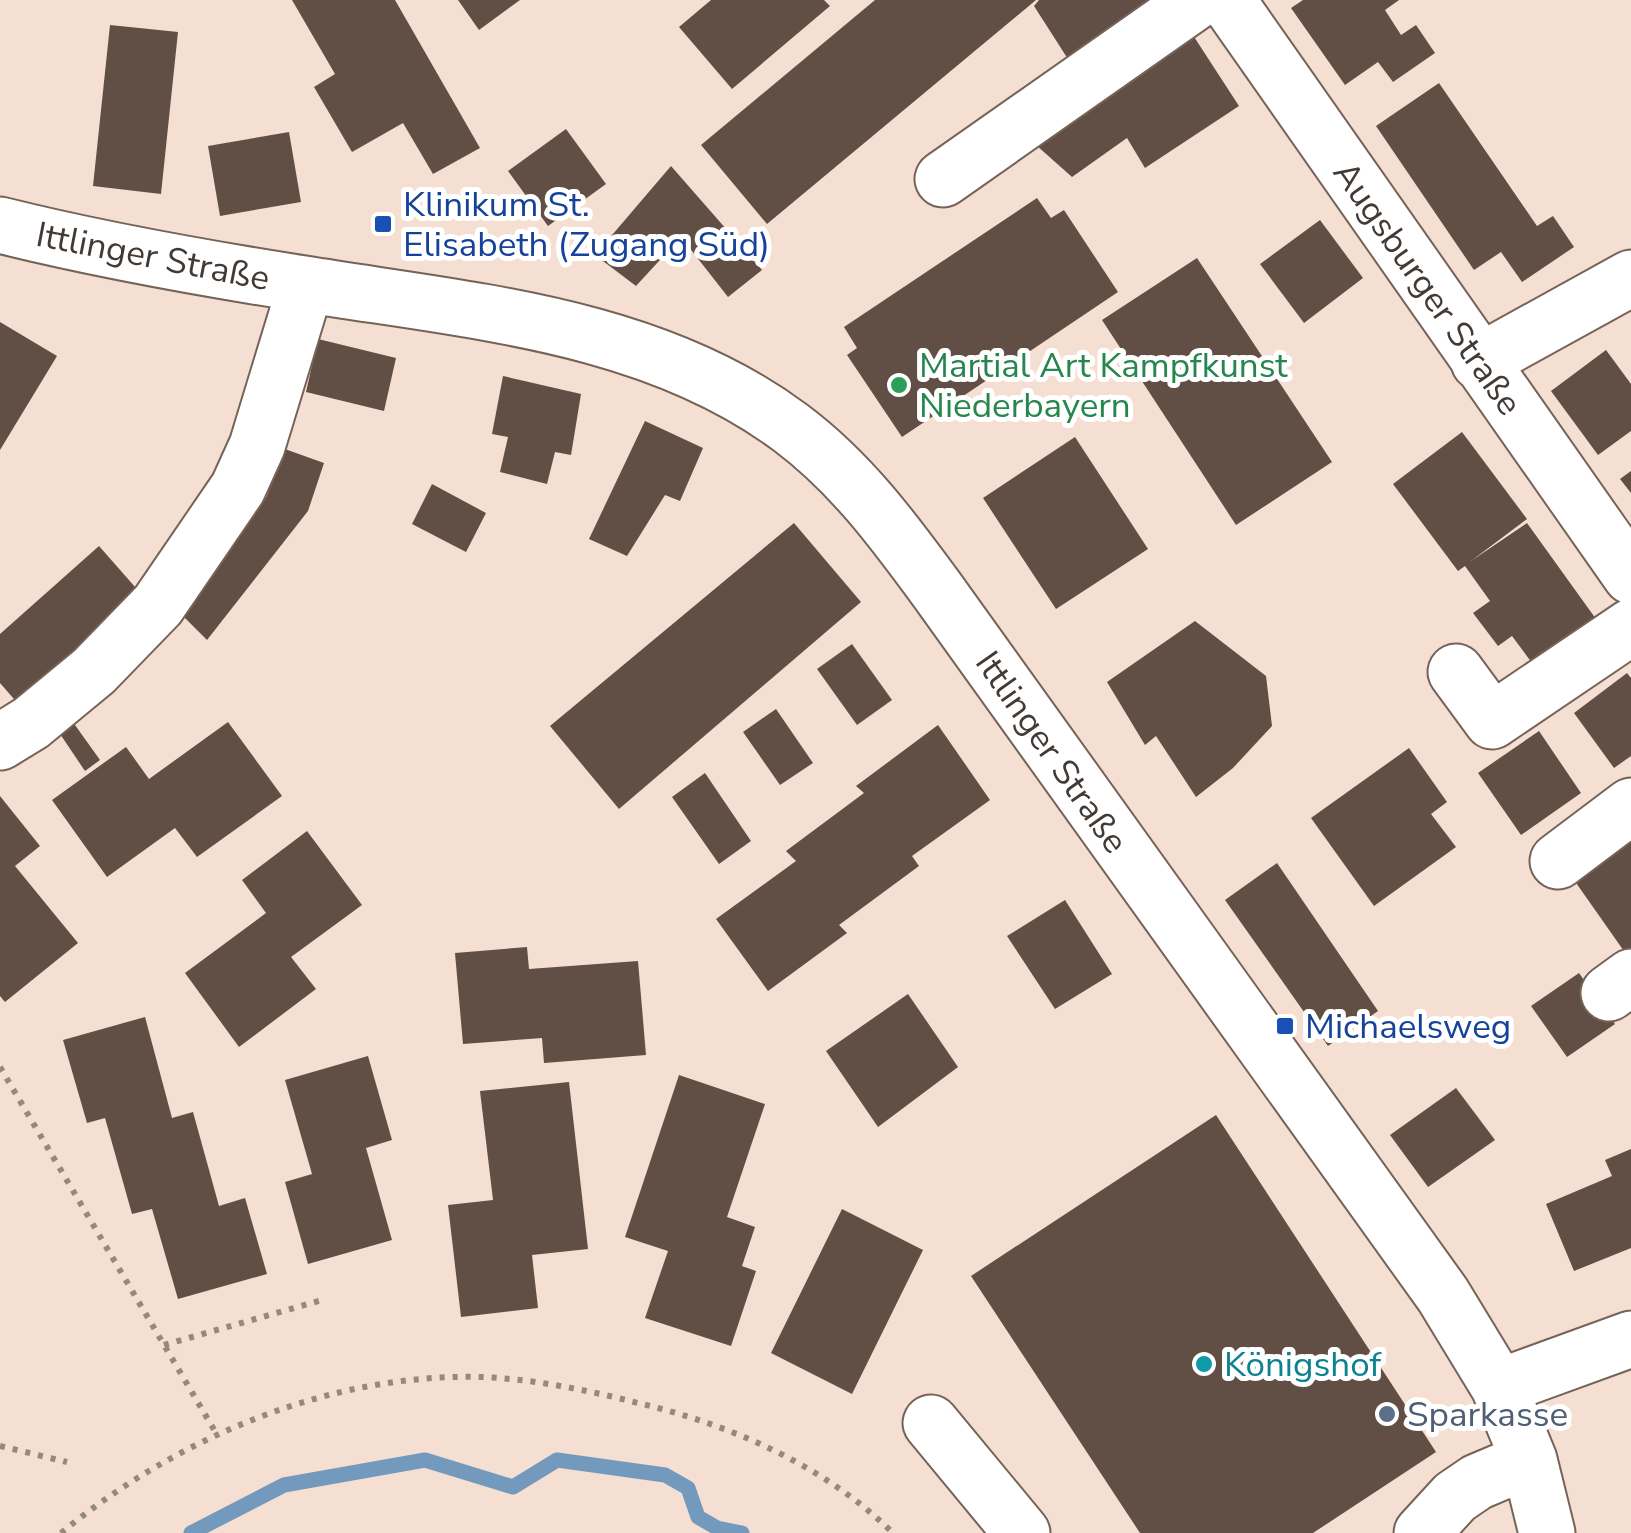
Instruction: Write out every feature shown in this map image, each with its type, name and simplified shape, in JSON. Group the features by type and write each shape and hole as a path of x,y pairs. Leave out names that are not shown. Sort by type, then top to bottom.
{"street":[{"path":"943,179 1198,0"},
{"name":"Augsburger Straße","path":"1227,0 1631,576"},
{"name":"Ittlinger Straße","path":"0,225 85,247 437,304 582,333 701,373 788,426 833,462 881,514 937,590 1442,1295 1499,1388 1528,1460 1547,1533"},
{"path":"1479,362 1631,278"},
{"name":"Ittlinger Straße","path":"0,742 94,671 158,605 238,488 256,446 306,285"},
{"path":"1456,672 1492,721 1631,628"},
{"path":"1558,861 1631,806"},
{"path":"1499,1388 1631,1338"},
{"path":"931,1423 1022,1533"},
{"path":"1422,1533 1466,1489 1528,1460"}],"path":[{"path":"0,1066 216,1434"},
{"path":"164,1345 322,1300"},
{"path":"61,1533 102,1500 216,1434 328,1397 405,1381 482,1378 586,1390 691,1415 768,1446 825,1480 892,1533"},
{"path":"0,1446 67,1462"}],"building":[{"path":"292,0 395,0 480,148 433,174 403,123 352,152 314,87 335,74"},
{"path":"458,0 520,0 479,30"},
{"path":"711,0 824,0 830,6 732,89 679,27"},
{"path":"875,0 1036,0 767,224 701,145"},
{"path":"1039,0 1179,0 1075,70 1034,6"},
{"path":"1303,0 1399,0 1385,10 1401,35 1416,25 1435,53 1393,82 1378,62 1345,85 1291,8"},
{"path":"110,25 178,32 161,194 93,186"},
{"path":"1187,26 1239,106 1145,168 1127,138 1072,177 1027,137"},
{"path":"1439,83 1537,226 1553,216 1574,247 1522,282 1501,252 1474,270 1376,126"},
{"path":"566,129 606,184 548,226 508,171"},
{"path":"289,132 301,202 220,216 208,146"},
{"path":"671,166 762,270 728,297 681,237 636,286 595,255"},
{"path":"1037,198 1051,218 1064,210 1118,292 902,437 847,355 857,348 844,327"},
{"path":"1320,220 1363,278 1304,323 1260,264"},
{"path":"1197,258 1332,462 1236,525 1102,320"},
{"path":"0,322 57,356 0,450"},
{"path":"318,339 396,358 384,411 306,392"},
{"path":"1606,350 1631,384 1631,431 1598,455 1551,391"},
{"path":"503,376 581,394 571,455 555,452 547,484 500,472 508,437 492,434"},
{"path":"645,421 703,448 680,501 665,495 627,556 589,539"},
{"path":"1462,432 1527,519 1471,561 1527,523 1601,626 1538,671 1512,636 1498,646 1473,613 1490,601 1465,566 1458,571 1393,484"},
{"path":"1075,437 1148,549 1056,609 983,498"},
{"path":"282,448 324,463 308,511 207,640 183,616 267,496"},
{"path":"1631,471 1631,493 1620,479"},
{"path":"432,484 486,513 466,552 412,524"},
{"path":"794,523 861,602 619,809 550,726"},
{"path":"99,546 150,604 27,714 0,683 0,634"},
{"path":"1195,621 1266,676 1272,726 1233,768 1196,797 1156,736 1145,745 1107,682"},
{"path":"852,644 892,700 857,725 817,669"},
{"path":"1627,673 1631,678 1631,756 1614,768 1574,713"},
{"path":"776,709 813,763 780,785 743,732"},
{"path":"70,718 100,760 85,771 56,728"},
{"path":"228,722 282,796 197,857 175,828 107,877 52,800 126,747 149,779"},
{"path":"938,725 990,800 912,856 919,866 839,925 847,933 768,991 716,919 796,861 786,851 864,793 856,786"},
{"path":"1539,731 1581,793 1521,835 1478,773"},
{"path":"1409,748 1447,802 1431,814 1456,847 1374,906 1311,818"},
{"path":"705,773 751,841 719,864 672,797"},
{"path":"0,796 40,846 15,866 78,943 5,1002 0,996"},
{"path":"1631,824 1631,951 1626,954 1567,870"},
{"path":"307,831 362,905 291,957 316,989 239,1047 185,973 266,913 242,880"},
{"path":"1277,863 1378,1011 1328,1046 1225,900"},
{"path":"1065,900 1112,974 1055,1009 1007,936"},
{"path":"527,947 529,969 638,961 646,1055 544,1063 542,1038 463,1044 455,953"},
{"path":"1579,973 1615,1024 1567,1057 1531,1006"},
{"path":"908,994 958,1067 878,1127 826,1051"},
{"path":"145,1017 172,1118 193,1112 219,1206 245,1198 267,1274 178,1299 152,1209 132,1214 105,1118 87,1123 63,1040"},
{"path":"368,1056 392,1140 366,1148 392,1240 308,1264 285,1182 312,1174 285,1080"},
{"path":"679,1075 765,1104 727,1217 755,1227 742,1266 756,1271 731,1346 645,1318 668,1251 625,1237"},
{"path":"569,1082 588,1249 532,1255 538,1308 461,1317 448,1205 493,1200 480,1091"},
{"path":"1456,1088 1495,1140 1428,1187 1390,1135"},
{"name":"Königshof","path":"1216,1115 1436,1452 1313,1533 1140,1533 971,1276"},
{"path":"1631,1149 1631,1248 1574,1271 1546,1204 1612,1176 1605,1160"},
{"path":"842,1209 923,1250 852,1394 771,1353"}],"waterway":[{"path":"191,1533 284,1485 425,1460 513,1487 557,1460 665,1475 688,1488 698,1517 717,1528 742,1533"}],"place":[{"name":"Klinikum St. Elisabeth (Zugang Süd)","path":"383,224"},
{"name":"Martial Art Kampfkunst Niederbayern","path":"899,385"},
{"name":"Michaelsweg","path":"1285,1026"},
{"name":"Königshof","path":"1204,1364"},
{"name":"Sparkasse","path":"1387,1414"}]}
